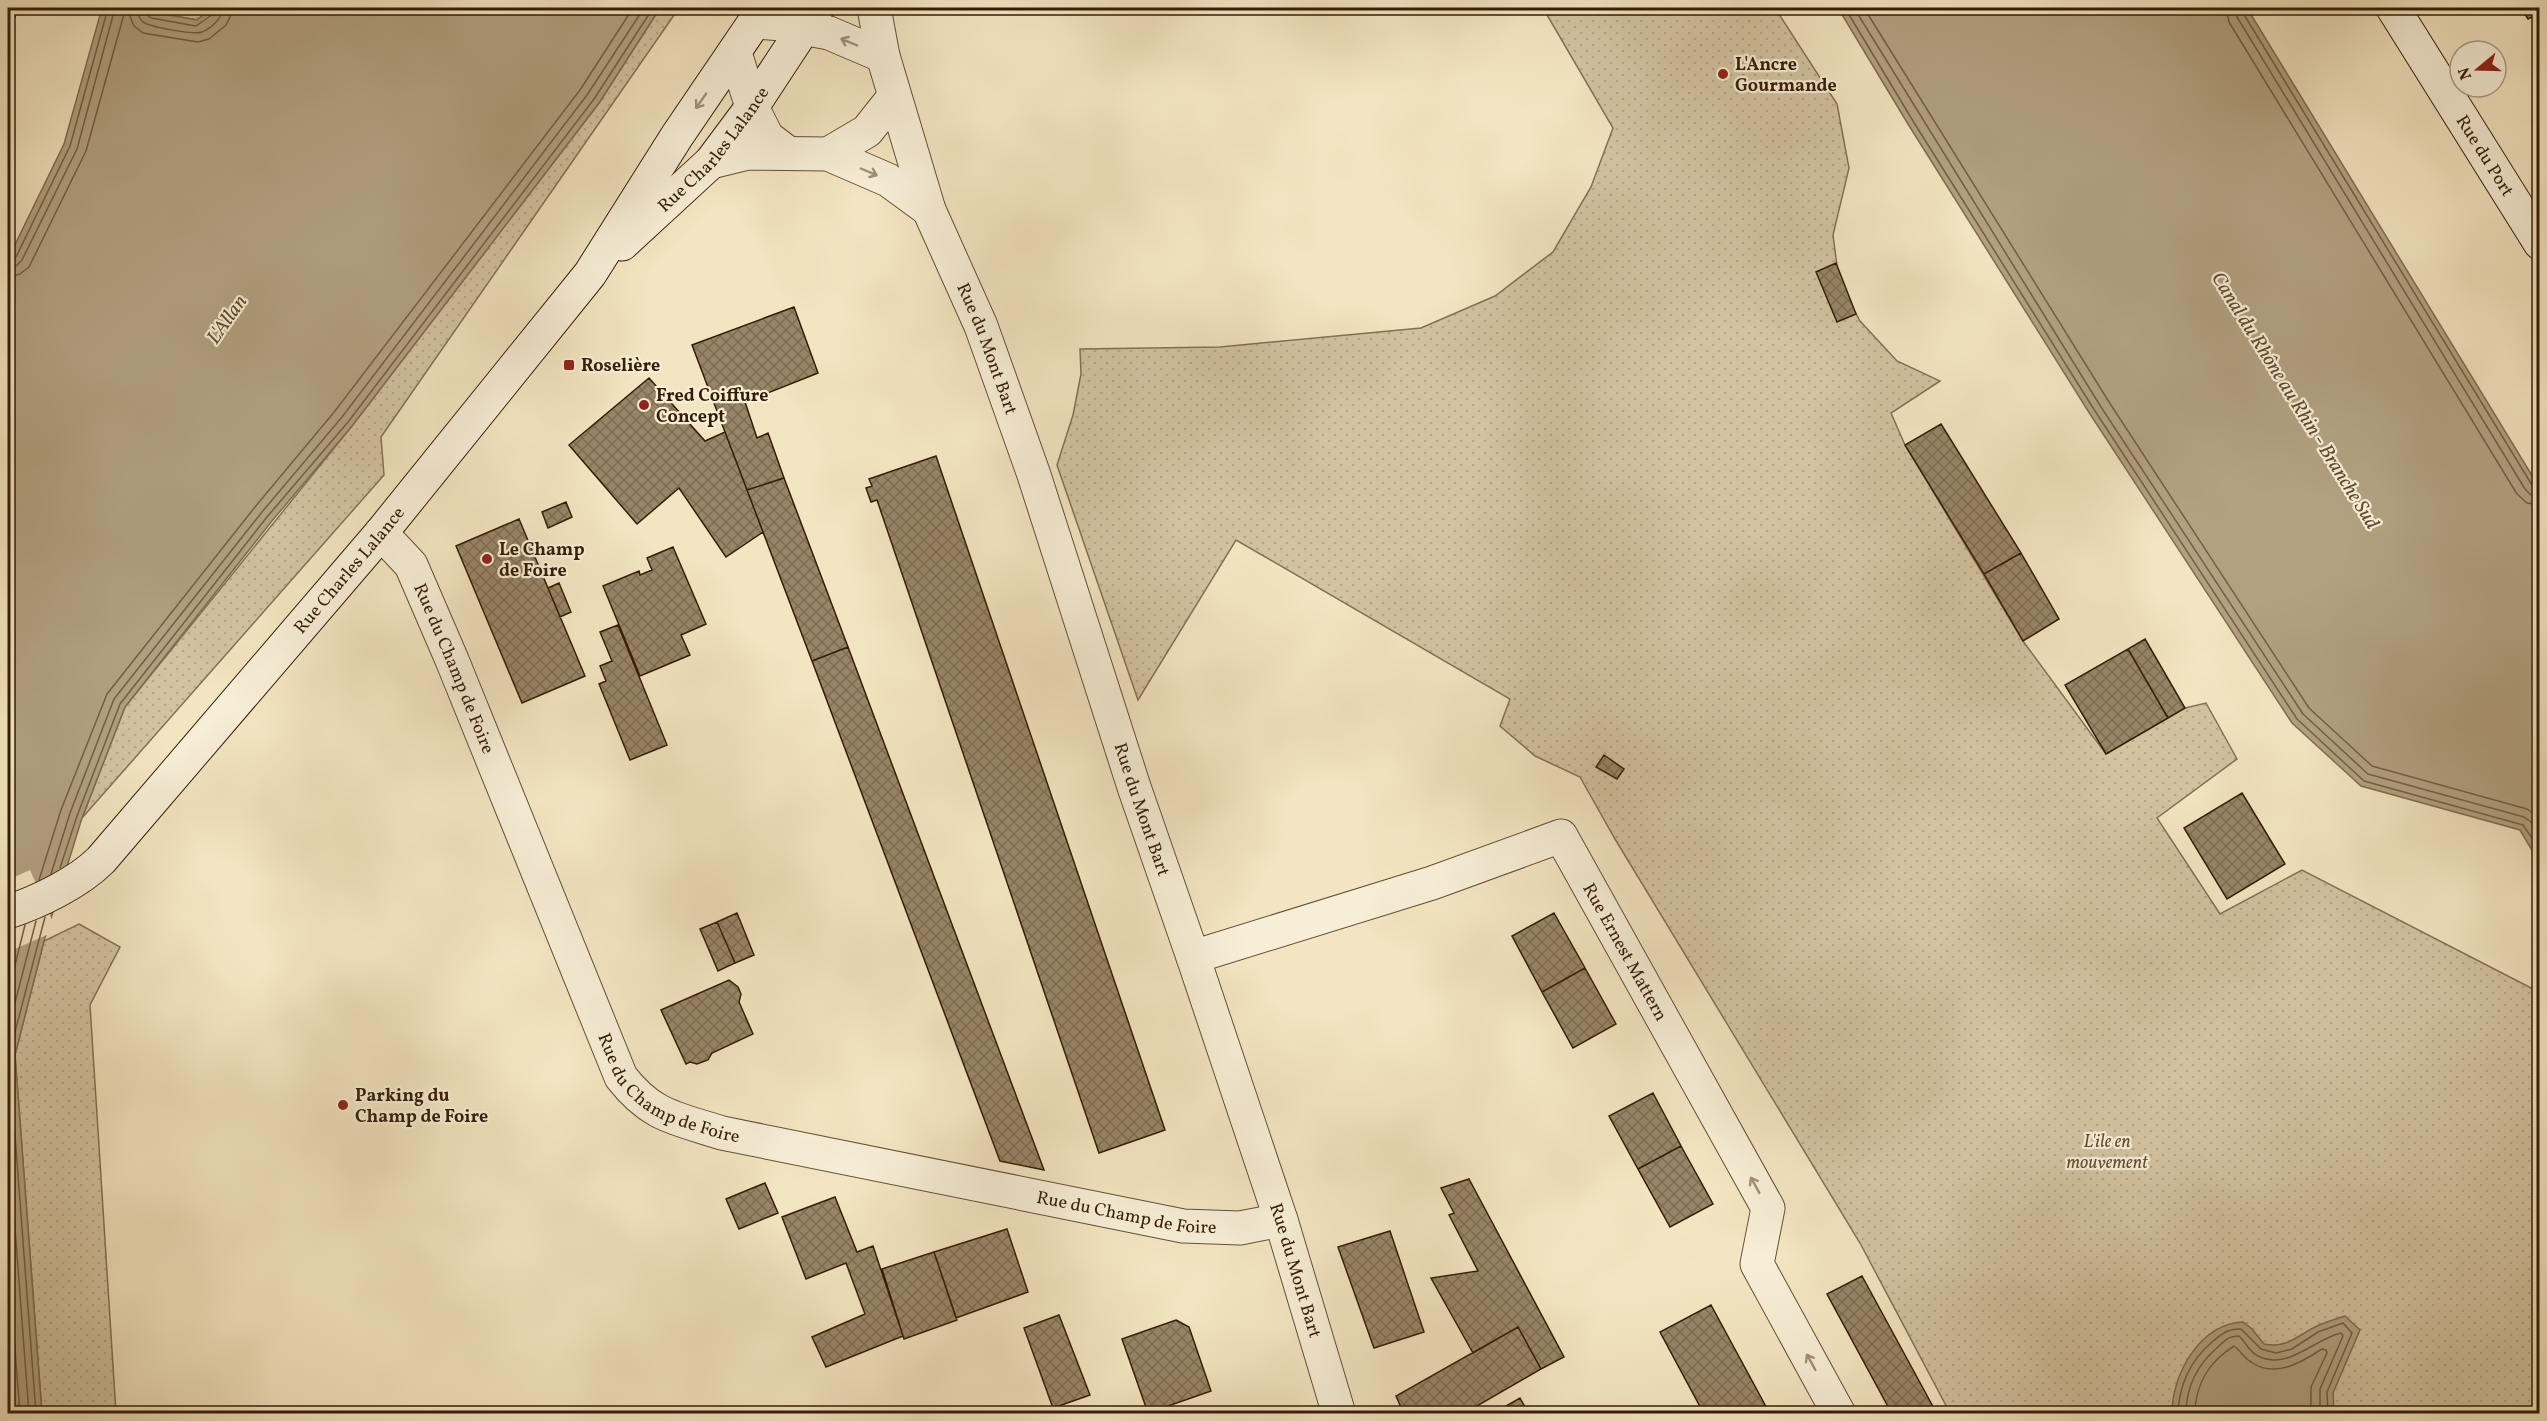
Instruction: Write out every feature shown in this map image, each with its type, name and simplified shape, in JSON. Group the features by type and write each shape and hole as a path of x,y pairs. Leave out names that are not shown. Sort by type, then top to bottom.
{"street":[{"name":"Rue du Mont Bart","path":"874,8 894,97 929,210 985,336 1034,476 1134,787 1281,1220 1339,1413"},
{"name":"Rue du Port","path":"2393,8 2540,243"},
{"path":"760,15 782,24 809,19 829,33 883,56"},
{"name":"Rue Charles Lalance","path":"8,912 31,904 91,870 101,860 381,533 590,274 677,136 760,15"},
{"name":"Rue Charles Lalance","path":"590,274 711,162 752,107 809,19"},
{"path":"735,53 752,107 767,137 788,153"},
{"path":"828,154 867,131 894,97"},
{"name":"Rue du Mont Bart","path":"711,162 748,153 828,154 888,180 929,210"},
{"name":"Rue du Champ de Foire","path":"381,533 411,565 452,660 621,1077 635,1096 656,1111 722,1133 1183,1226 1240,1228 1281,1220"},
{"name":"Rue Ernest Mattern","path":"1193,957 1432,883 1561,836 1768,1208 1757,1264 1839,1413"}],"green space":[{"path":"152,8 212,8 197,20 151,12"},
{"path":"660,8 679,8 381,437 384,475 82,818 125,707 352,426 599,103"},
{"name":"L'ile en mouvement","path":"1543,8 1775,8 1837,104 1849,168 1833,235 1839,281 1860,321 1897,361 1940,381 1891,413 1905,445 2023,641 2106,754 2185,708 2206,703 2237,759 2157,818 2220,914 2302,870 2539,992 2539,1413 1950,1413 1860,1243 1615,839 1580,777 1535,756 1500,726 1510,699 1236,540 1138,700 1057,465 1073,415 1081,374 1080,349 1220,347 1421,328 1495,296 1553,252 1591,187 1613,128"},
{"path":"79,924 120,947 90,1005 116,1413 42,1413 15,1055 44,941"}],"water":[{"name":"L'Allan","path":"102,8 152,8 152,12 197,20 212,8 660,8 599,103 352,426 272,521 125,707 82,818 44,941 15,1055 42,1414 8,1413 8,259 64,144"},
{"name":"Canal du Rhône au Rhin - Branche Sud","path":"1838,8 2247,8 2539,487 2539,862 2520,830 2361,786 2292,723 2090,414"},
{"path":"2345,1316 2360,1330 2333,1393 2334,1413 2172,1413 2173,1398 2183,1368 2202,1341 2214,1332 2228,1325 2243,1322 2264,1344 2279,1345 2317,1326"}],"pier":[{"path":"30,870 53,922 49,934 8,952 8,880"}],"building":[{"path":"8,8 18,8 15,17 8,15"},
{"path":"2521,8 2540,8 2540,13 2528,19"},
{"path":"1836,263 1856,314 1837,322 1816,272"},
{"path":"794,307 818,373 745,402 757,438 768,433 784,478 747,490 692,345"},
{"path":"649,378 705,441 725,432 763,532 726,557 679,488 637,524 569,445"},
{"path":"1941,424 2021,553 1984,574 1905,445"},
{"path":"936,456 1165,1130 1099,1153 877,500 871,502 866,488 872,486 869,479"},
{"path":"784,478 848,647 812,661 747,490"},
{"path":"566,502 572,517 548,528 542,512"},
{"path":"519,519 585,676 522,703 456,546"},
{"path":"673,547 706,624 681,635 690,655 640,676 603,586 639,571 640,575 652,570 647,558"},
{"path":"2021,553 2059,619 2023,641 1984,574"},
{"path":"559,583 571,612 560,617 548,588"},
{"path":"618,625 667,745 630,760 599,684 606,681 600,666 612,661 600,632"},
{"path":"2145,639 2185,708 2168,718 2128,649"},
{"path":"848,647 1044,1170 1000,1161 812,661"},
{"path":"2128,649 2168,718 2106,754 2065,685"},
{"path":"1604,755 1624,769 1617,779 1596,767"},
{"path":"2242,793 2285,864 2227,899 2184,828"},
{"path":"737,913 754,955 735,963 717,922"},
{"path":"1554,913 1585,968 1542,992 1512,936"},
{"path":"717,922 735,963 718,971 700,929"},
{"path":"1585,968 1616,1024 1573,1048 1542,992"},
{"path":"729,980 738,987 741,994 739,1002 753,1034 712,1053 708,1060 697,1064 690,1062 686,1064 661,1010"},
{"path":"1653,1093 1681,1146 1638,1169 1609,1116"},
{"path":"1681,1146 1713,1204 1670,1227 1638,1169"},
{"path":"1469,1179 1564,1357 1541,1369 1518,1327 1473,1353 1431,1278 1478,1271 1449,1215 1454,1213 1441,1188"},
{"path":"765,1183 778,1213 739,1229 726,1199"},
{"path":"835,1197 857,1252 873,1246 903,1336 826,1367 812,1337 865,1314 846,1263 806,1279 782,1217"},
{"path":"1007,1229 1028,1292 956,1318 934,1252"},
{"path":"1390,1231 1424,1332 1374,1348 1338,1247"},
{"path":"934,1252 957,1320 904,1339 882,1269"},
{"path":"1862,1276 1937,1414 1892,1414 1827,1294"},
{"path":"1711,1305 1770,1414 1704,1414 1660,1332"},
{"path":"1059,1315 1090,1395 1053,1408 1024,1328"},
{"path":"1176,1320 1189,1327 1211,1391 1148,1413 1122,1339"},
{"path":"1518,1327 1541,1369 1463,1414 1404,1414 1396,1396"},
{"path":"1520,1398 1529,1414 1492,1414"}],"place":[{"name":"L'Ancre Gourmande","path":"1723,74"},
{"name":"Roselière","path":"569,365"},
{"name":"Fred Coiffure Concept","path":"644,405"},
{"name":"Le Champ de Foire","path":"487,559"},
{"name":"Parking du Champ de Foire","path":"343,1105"}]}
